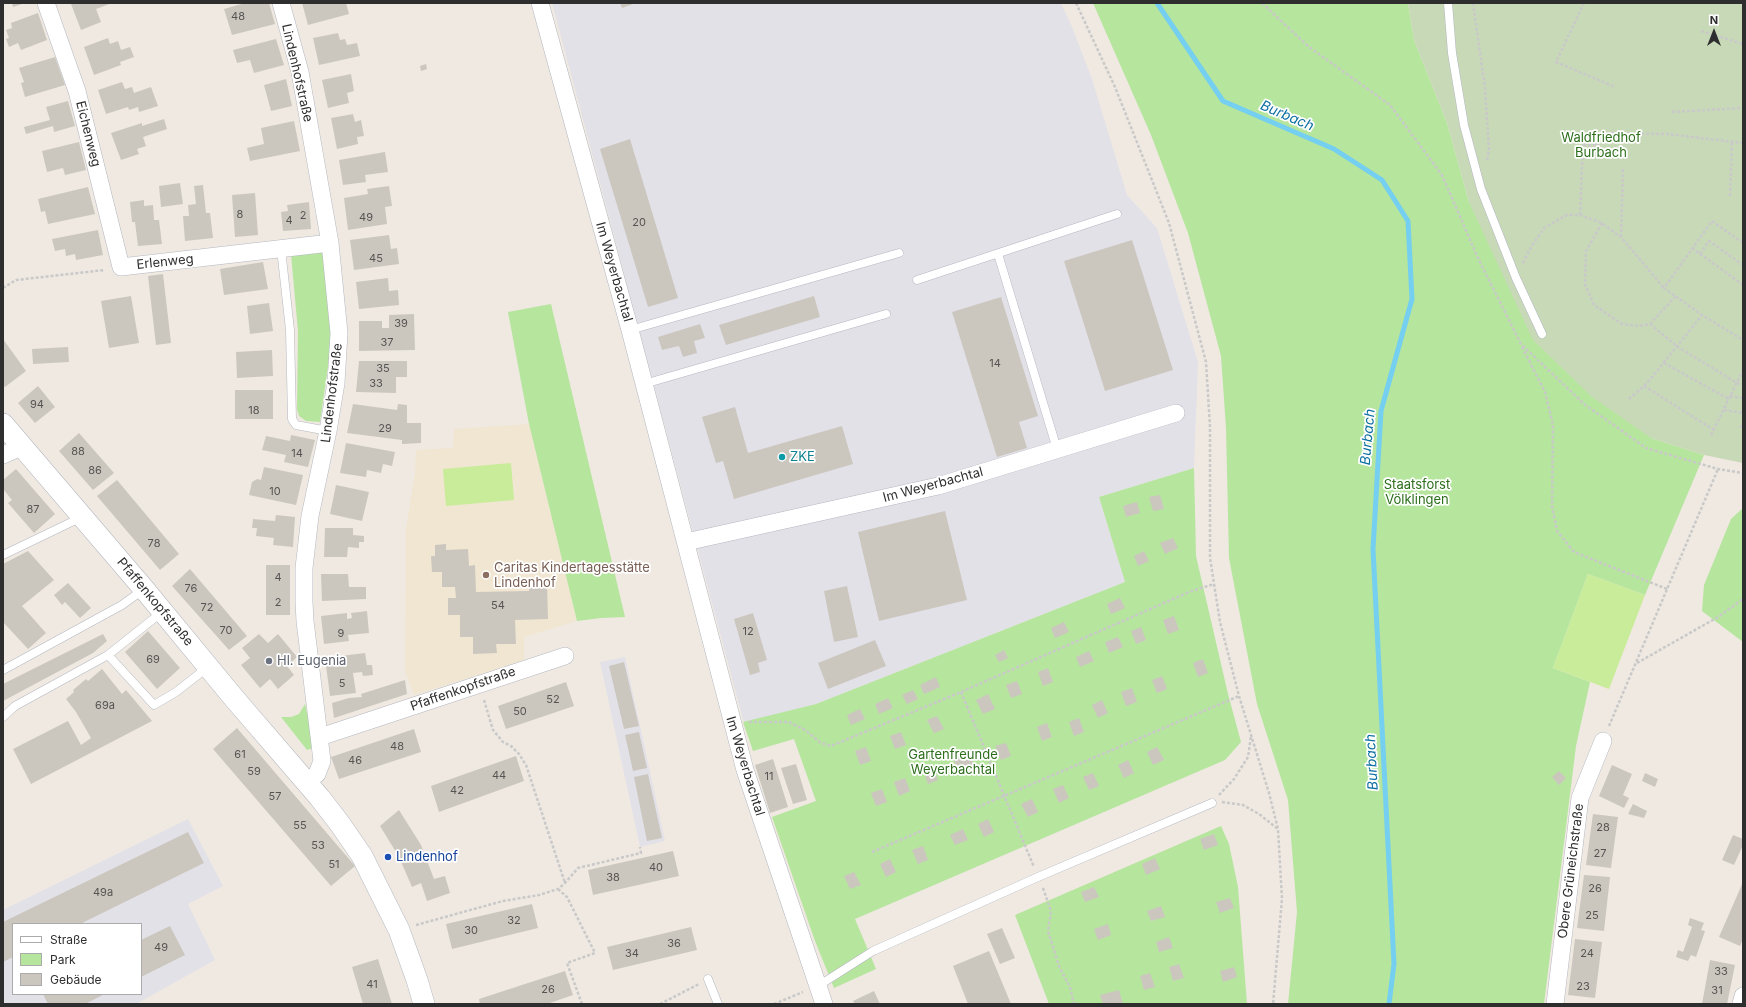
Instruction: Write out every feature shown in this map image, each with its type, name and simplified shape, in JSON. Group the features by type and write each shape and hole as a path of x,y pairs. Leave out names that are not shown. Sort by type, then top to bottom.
{"street":[{"name":"Eichenweg","path":"46,3 77,91 121,267"},
{"name":"Lindenhofstraße","path":"281,3 300,72 330,243 339,332 338,363 328,431 310,516 304,568 305,621 314,706 320,737"},
{"name":"Im Weyerbachtal","path":"540,3 630,330 686,542 732,726 813,988 824,1004"},
{"name":"Erlenweg","path":"121,267 330,243"},
{"name":"Im Weyerbachtal","path":"686,542 938,486 1176,413"},
{"name":"Pfaffenkopfstraße","path":"3,424 12,451 83,517 340,824 362,856 399,930 424,1004"},
{"name":"Pfaffenkopfstraße","path":"320,737 565,656"},
{"path":"306,782 317,774 322,761 320,737"},
{"name":"Obere Grüneichstraße","path":"1555,1004 1580,798 1603,741"},
{"path":"1741,1004 1743,996"}],"lane":[{"path":"1448,3 1452,53 1464,125 1481,189 1516,278 1542,334"},
{"path":"917,280 1117,214"},
{"path":"281,249 290,330 292,419 296,425 328,431"},
{"path":"630,330 899,253"},
{"path":"998,254 1057,450"},
{"path":"644,384 886,314"},
{"path":"3,555 83,517"},
{"path":"3,670 122,605 144,589"},
{"path":"3,717 15,706 108,655 163,612"},
{"path":"108,655 154,705 176,692 208,667"},
{"path":"813,988 873,951 1038,877 1212,803"},
{"path":"708,979 718,1004"}],"path":[{"path":"1076,3 1115,86 1169,223 1206,362 1210,428 1210,558 1214,584 1220,622 1239,696 1278,829 1282,899 1273,1004"},
{"path":"1262,3 1309,47 1390,105 1442,176 1477,256 1545,392 1554,425 1552,506 1557,531 1574,552 1667,589"},
{"path":"1473,3 1485,88 1489,149 1481,189"},
{"path":"1584,3 1556,62 1615,86"},
{"path":"1701,31 1743,44"},
{"path":"1672,112 1743,108"},
{"path":"1580,215 1583,145 1598,145 1598,133 1668,134 1743,143"},
{"path":"1730,196 1732,141"},
{"path":"1621,237 1623,169"},
{"path":"1516,278 1531,247 1544,228 1567,215 1580,215 1602,223 1621,237 1664,288 1702,316 1743,340"},
{"path":"1664,288 1712,221 1743,243"},
{"path":"1602,223 1586,251 1585,284 1594,305 1622,324 1638,326 1650,324 1675,297"},
{"path":"1700,254 1709,241 1743,265"},
{"path":"1692,248 1743,285"},
{"name":"Erlenweg","path":"3,288 16,280 121,267"},
{"path":"1629,399 1644,386 1678,348 1702,316"},
{"path":"1650,324 1678,348 1737,383 1743,384"},
{"path":"1521,344 1584,404 1646,448 1718,469 1743,473"},
{"path":"1664,363 1728,399"},
{"path":"1711,435 1743,370"},
{"path":"1644,386 1714,430"},
{"path":"1730,396 1743,398"},
{"path":"1724,410 1743,413"},
{"path":"1603,741 1637,664 1718,469"},
{"path":"732,726 748,722 789,722 805,730 821,743 831,746 961,692 1189,592 1214,584"},
{"path":"1637,664 1718,617 1743,599"},
{"path":"479,684 493,730 503,742 512,746 520,754 526,765 566,884"},
{"path":"961,692 1005,795 1051,911 1048,932 1059,966 1070,987 1074,1004"},
{"path":"872,852 1239,696"},
{"path":"1212,803 1234,779 1248,757 1251,735"},
{"path":"1212,803 1226,802 1243,805 1259,814 1278,829"},
{"path":"399,930 503,901 539,895 558,889 566,884 578,868 642,853 640,847"},
{"path":"558,889 567,897 595,953 567,963 582,1004"},
{"path":"660,1004 708,979"},
{"path":"774,1004 813,988"}],"shaded area":[{"path":"552,3 1061,3 1092,79 1127,195 1157,228 1198,362 1194,468 1099,497 1125,582 816,704 744,723"},
{"name":"Caritas Kindertagesstätte Lindenhof","path":"529,424 577,621 524,637 524,660 414,695 405,671 406,529 415,473 416,450 453,448 454,429"},
{"path":"625,657 665,841 640,847 600,662"},
{"path":"188,819 223,886 188,904 215,960 136,1004 3,1004 3,910"}],"green space":[{"name":"Staatsforst Völklingen","path":"1093,3 1408,3 1414,40 1447,123 1469,202 1651,438 1704,455 1645,595 1588,574 1553,668 1590,682 1576,746 1544,1004 1288,1004 1297,912 1288,800 1257,704 1229,558 1226,428 1221,356 1188,233 1151,135"},
{"name":"Waldfriedhof Burbach","path":"1408,3 1743,3 1743,463 1704,455 1651,438 1592,397 1533,340 1469,202 1447,123 1414,40"},
{"path":"323,251 329,305 331,346 320,422 306,421 299,416 297,409 298,331 291,254"},
{"path":"551,304 625,617 577,621 529,424 508,312"},
{"path":"511,463 514,500 446,506 443,469"},
{"name":"Gartenfreunde Weyerbachtal","path":"1194,468 1196,556 1228,694 1241,742 1225,760 855,919 876,969 834,988 815,941 772,817 816,801 794,739 753,751 743,722 816,704 1125,582 1099,497"},
{"path":"1743,508 1743,642 1702,611 1704,585 1731,519"},
{"path":"1588,574 1645,595 1609,689 1553,668"},
{"path":"305,704 315,747 307,750 281,717 291,717 299,714"},
{"path":"1221,826 1229,844 1238,887 1247,1004 1049,1004 1015,915"}],"building":[{"path":"12,3 25,3 13,7"},
{"path":"112,3 96,9 101,22 81,30 71,4"},
{"path":"245,3 269,3 275,24 232,35 224,9"},
{"path":"302,3 346,3 349,14 308,25"},
{"path":"620,3 636,3 622,8"},
{"path":"38,13 47,40 21,50 18,43 9,47 6,39 9,38 6,30 12,28 11,23"},
{"path":"338,33 340,40 345,39 347,45 357,43 360,56 319,65 313,38"},
{"path":"108,38 110,44 118,41 121,50 130,47 134,57 120,62 121,65 94,75 84,47"},
{"path":"276,39 284,65 254,73 250,60 237,63 233,50"},
{"path":"55,57 65,85 25,97 21,83 24,82 19,68"},
{"path":"426,64 427,69 421,71 420,66"},
{"path":"351,74 354,91 347,93 349,103 328,108 322,80"},
{"path":"286,79 292,106 271,111 264,85"},
{"path":"122,82 125,89 132,87 134,93 151,87 158,106 139,112 138,107 129,110 128,107 106,114 98,90"},
{"path":"68,101 75,126 54,132 53,126 26,134 24,127 50,120 46,107"},
{"path":"353,114 355,122 361,120 364,136 357,137 358,144 337,149 331,118"},
{"path":"164,119 167,129 143,137 146,146 137,149 139,154 121,160 111,133 142,123 142,126"},
{"path":"294,121 300,151 250,161 247,148 264,144 261,128"},
{"path":"630,139 678,298 648,307 600,149"},
{"path":"79,142 86,170 65,175 63,168 47,172 42,151"},
{"path":"385,152 388,172 365,175 366,182 343,185 339,160"},
{"path":"180,183 183,204 161,207 159,186"},
{"path":"203,185 206,213 210,213 213,238 185,241 183,216 189,216 188,205 196,204 194,186"},
{"path":"389,186 392,206 385,207 387,224 348,230 344,198 368,194 367,189"},
{"path":"88,187 95,214 48,224 45,211 41,212 38,199"},
{"path":"255,193 258,235 235,237 232,195"},
{"path":"144,200 144,206 153,205 154,220 159,220 162,244 138,246 135,222 132,222 130,202"},
{"path":"309,202 311,229 283,231 281,212 288,211 287,205"},
{"path":"98,230 103,255 76,260 75,254 66,256 65,249 55,251 52,239"},
{"path":"389,235 391,249 397,248 399,264 354,270 350,240"},
{"path":"1132,240 1173,370 1105,391 1064,261"},
{"path":"263,262 268,289 224,295 220,269"},
{"path":"163,274 171,343 156,345 148,276"},
{"path":"388,278 389,291 398,290 399,305 359,309 356,282"},
{"path":"131,296 139,343 109,348 101,301"},
{"path":"814,296 820,317 726,345 719,325"},
{"path":"1001,297 1038,416 1019,422 1027,448 997,457 952,312"},
{"path":"269,303 273,331 250,334 247,306"},
{"path":"414,314 415,350 359,351 359,321 382,321 382,328 389,328 389,315"},
{"path":"700,324 705,338 694,341 697,353 683,357 679,346 662,350 658,337"},
{"path":"3,339 26,371 5,387 3,385"},
{"path":"68,347 69,362 33,364 32,349"},
{"path":"272,350 273,376 237,378 236,352"},
{"path":"359,361 407,361 407,377 396,377 396,393 356,392"},
{"path":"38,386 55,407 35,423 18,403"},
{"path":"235,390 273,390 273,419 235,419"},
{"path":"353,404 397,410 398,404 407,405 407,423 421,423 421,443 402,444 402,440 347,433"},
{"name":"ZKE","path":"735,407 748,453 842,426 853,464 734,499 723,461 716,463 702,417"},
{"path":"79,433 114,473 93,490 59,451"},
{"path":"291,435 315,440 308,467 284,462 286,455 262,450 266,436 290,441"},
{"path":"346,443 395,452 392,466 383,464 381,473 367,470 366,477 340,473"},
{"path":"264,467 303,475 296,505 249,495 252,482 257,479 261,480"},
{"path":"16,469 55,514 34,533 8,503 12,500 3,489 3,480"},
{"path":"117,480 179,554 160,570 97,496"},
{"path":"336,485 369,492 362,521 330,514"},
{"path":"1160,495 1164,509 1153,511 1149,497"},
{"path":"1137,502 1140,513 1126,517 1123,506"},
{"path":"945,511 967,600 879,621 858,532"},
{"path":"276,515 295,517 293,547 273,545 274,538 256,536 257,528 252,528 253,519 275,521"},
{"path":"325,528 353,528 353,535 364,536 364,542 359,542 359,548 348,547 347,557 324,557"},
{"path":"1173,538 1178,548 1165,554 1160,543"},
{"path":"446,544 446,550 468,549 469,566 475,565 476,592 529,591 529,583 547,582 548,619 515,620 516,644 496,644 497,653 473,654 473,637 460,637 460,615 448,615 448,598 456,598 455,587 442,587 442,572 432,572 431,556 435,556 435,545"},
{"path":"28,551 54,580 22,606 46,633 28,649 3,622 3,564"},
{"path":"1144,551 1149,561 1138,566 1134,556"},
{"path":"266,565 290,565 290,615 266,615"},
{"path":"190,569 247,636 229,650 172,586"},
{"path":"321,574 348,574 349,587 366,587 366,599 322,601"},
{"path":"68,583 91,608 80,618 65,602 62,605 54,595"},
{"path":"847,586 858,637 834,642 824,591"},
{"path":"1120,598 1125,608 1111,614 1107,604"},
{"path":"367,611 369,633 348,635 349,641 324,644 321,616 347,613 347,619 352,618 351,613"},
{"path":"753,613 767,660 758,663 760,672 750,675 734,619"},
{"path":"1174,616 1179,630 1168,634 1163,620"},
{"path":"1064,622 1069,632 1055,638 1051,628"},
{"path":"1141,627 1146,640 1136,644 1131,631"},
{"path":"148,631 180,668 157,689 125,652"},
{"path":"103,634 107,641 93,653 3,701 3,684"},
{"name":"Hl. Eugenia","path":"259,634 268,643 278,634 297,657 287,666 294,675 278,689 270,679 260,688 241,665 250,658 242,648"},
{"path":"1118,637 1123,647 1109,653 1105,642"},
{"path":"875,640 886,666 828,689 818,663"},
{"path":"1004,650 1008,658 999,662 995,655"},
{"path":"1089,651 1094,661 1080,667 1076,657"},
{"path":"365,653 367,665 372,665 373,675 363,676 362,672 353,673 356,693 330,696 325,658"},
{"path":"1203,659 1208,673 1198,677 1193,663"},
{"path":"624,662 639,726 624,729 609,666"},
{"path":"1048,668 1053,682 1043,686 1038,672"},
{"path":"102,669 122,694 126,690 152,721 31,784 13,749 68,721 81,745 91,738 76,712 66,699 74,692 73,690 86,679 88,681"},
{"path":"1162,676 1167,689 1157,693 1152,680"},
{"path":"936,677 940,687 924,694 920,685"},
{"path":"405,680 407,694 334,718 332,703 349,698 362,697 361,694"},
{"path":"1017,681 1022,694 1011,698 1006,685"},
{"path":"566,682 574,706 506,729 498,706"},
{"path":"1132,688 1137,702 1126,706 1121,692"},
{"path":"913,690 918,699 907,704 902,695"},
{"path":"988,694 995,709 983,714 976,700"},
{"path":"888,698 893,708 879,714 875,704"},
{"path":"1102,700 1108,713 1098,718 1092,705"},
{"path":"860,709 865,719 851,725 847,715"},
{"path":"937,716 944,729 934,733 927,720"},
{"path":"1079,718 1084,732 1074,736 1069,722"},
{"path":"1047,723 1052,737 1042,741 1037,727"},
{"path":"237,728 355,866 331,886 213,749"},
{"path":"414,729 421,752 339,779 331,757"},
{"path":"639,732 647,768 633,771 625,735"},
{"path":"901,732 906,745 895,749 890,736"},
{"path":"1006,743 1011,756 1001,760 995,746"},
{"path":"866,747 871,761 860,765 855,751"},
{"path":"1157,747 1164,760 1153,765 1147,752"},
{"path":"968,751 974,765 964,769 962,764 956,766 952,757"},
{"path":"516,756 524,781 439,812 431,786"},
{"path":"773,759 788,807 770,813 755,765"},
{"path":"1128,760 1134,773 1124,778 1118,765"},
{"path":"796,764 807,800 793,804 781,768"},
{"path":"1612,765 1632,774 1623,795 1629,798 1624,808 1599,796"},
{"path":"933,767 938,780 928,784 923,771"},
{"path":"1559,771 1566,778 1559,785 1552,777"},
{"path":"1093,773 1099,786 1089,790 1083,777"},
{"path":"1645,773 1658,779 1655,787 1642,781"},
{"path":"648,774 662,838 647,841 634,777"},
{"path":"905,778 910,791 899,796 894,782"},
{"path":"1063,785 1069,798 1059,803 1053,789"},
{"path":"882,789 887,802 876,806 871,793"},
{"path":"1032,799 1038,812 1028,817 1021,804"},
{"path":"1633,804 1647,811 1644,818 1628,814"},
{"path":"399,810 421,845 434,879 445,876 450,893 427,901 421,883 412,887 399,857 380,826"},
{"path":"1593,814 1618,817 1611,868 1586,865"},
{"path":"988,819 994,832 984,837 978,824"},
{"path":"963,829 968,840 955,845 950,835"},
{"path":"188,832 204,863 82,923 12,923 12,958 3,962 3,922"},
{"path":"1214,834 1218,845 1204,850 1200,839"},
{"path":"1733,835 1743,839 1743,845 1734,865 1722,860"},
{"path":"923,846 928,860 918,864 912,850"},
{"path":"673,851 679,876 593,895 588,870"},
{"path":"1155,858 1160,869 1146,875 1142,864"},
{"path":"890,859 896,872 886,877 880,864"},
{"path":"854,872 861,885 850,889 844,876"},
{"path":"1584,875 1610,877 1604,931 1577,928"},
{"path":"1743,882 1743,939 1740,946 1719,937"},
{"path":"1094,887 1099,897 1085,902 1081,892"},
{"path":"1230,898 1234,908 1220,913 1216,902"},
{"path":"532,904 538,928 452,949 446,924"},
{"path":"1161,906 1165,917 1151,921 1147,911"},
{"path":"1690,918 1704,923 1701,930 1705,931 1696,957 1691,955 1688,961 1676,957 1678,950 1683,952 1692,927 1688,925"},
{"path":"1108,924 1111,935 1098,940 1094,929"},
{"path":"170,926 185,955 142,976 142,940"},
{"path":"691,927 697,950 613,970 607,947"},
{"path":"1002,928 1015,958 1000,964 987,934"},
{"path":"1169,937 1173,948 1159,952 1156,942"},
{"path":"1575,939 1602,942 1595,998 1568,995"},
{"path":"989,951 1011,1004 968,1004 953,966"},
{"path":"378,959 392,1004 363,1004 352,967"},
{"path":"1710,960 1735,965 1727,1004 1702,1004"},
{"path":"1179,964 1184,978 1173,981 1169,967"},
{"path":"1234,967 1237,977 1223,982 1220,971"},
{"path":"565,971 573,995 547,1004 480,1004 479,999"},
{"path":"1150,973 1155,987 1144,990 1140,976"},
{"path":"1119,990 1123,1004 1103,1004 1100,995"},
{"path":"874,991 880,1004 855,1004 853,1001"},
{"path":"44,995 103,995 85,1004 48,1004"}],"waterway":[{"name":"Burbach","path":"1157,3 1223,101 1334,149 1382,180 1408,221 1412,299 1381,411 1373,549 1394,964 1389,1004"}],"place":[{"name":"ZKE","path":"782,457"},
{"name":"Caritas Kindertagesstätte Lindenhof","path":"486,575"},
{"name":"Hl. Eugenia","path":"269,661"},
{"name":"Lindenhof","path":"388,857"}]}
